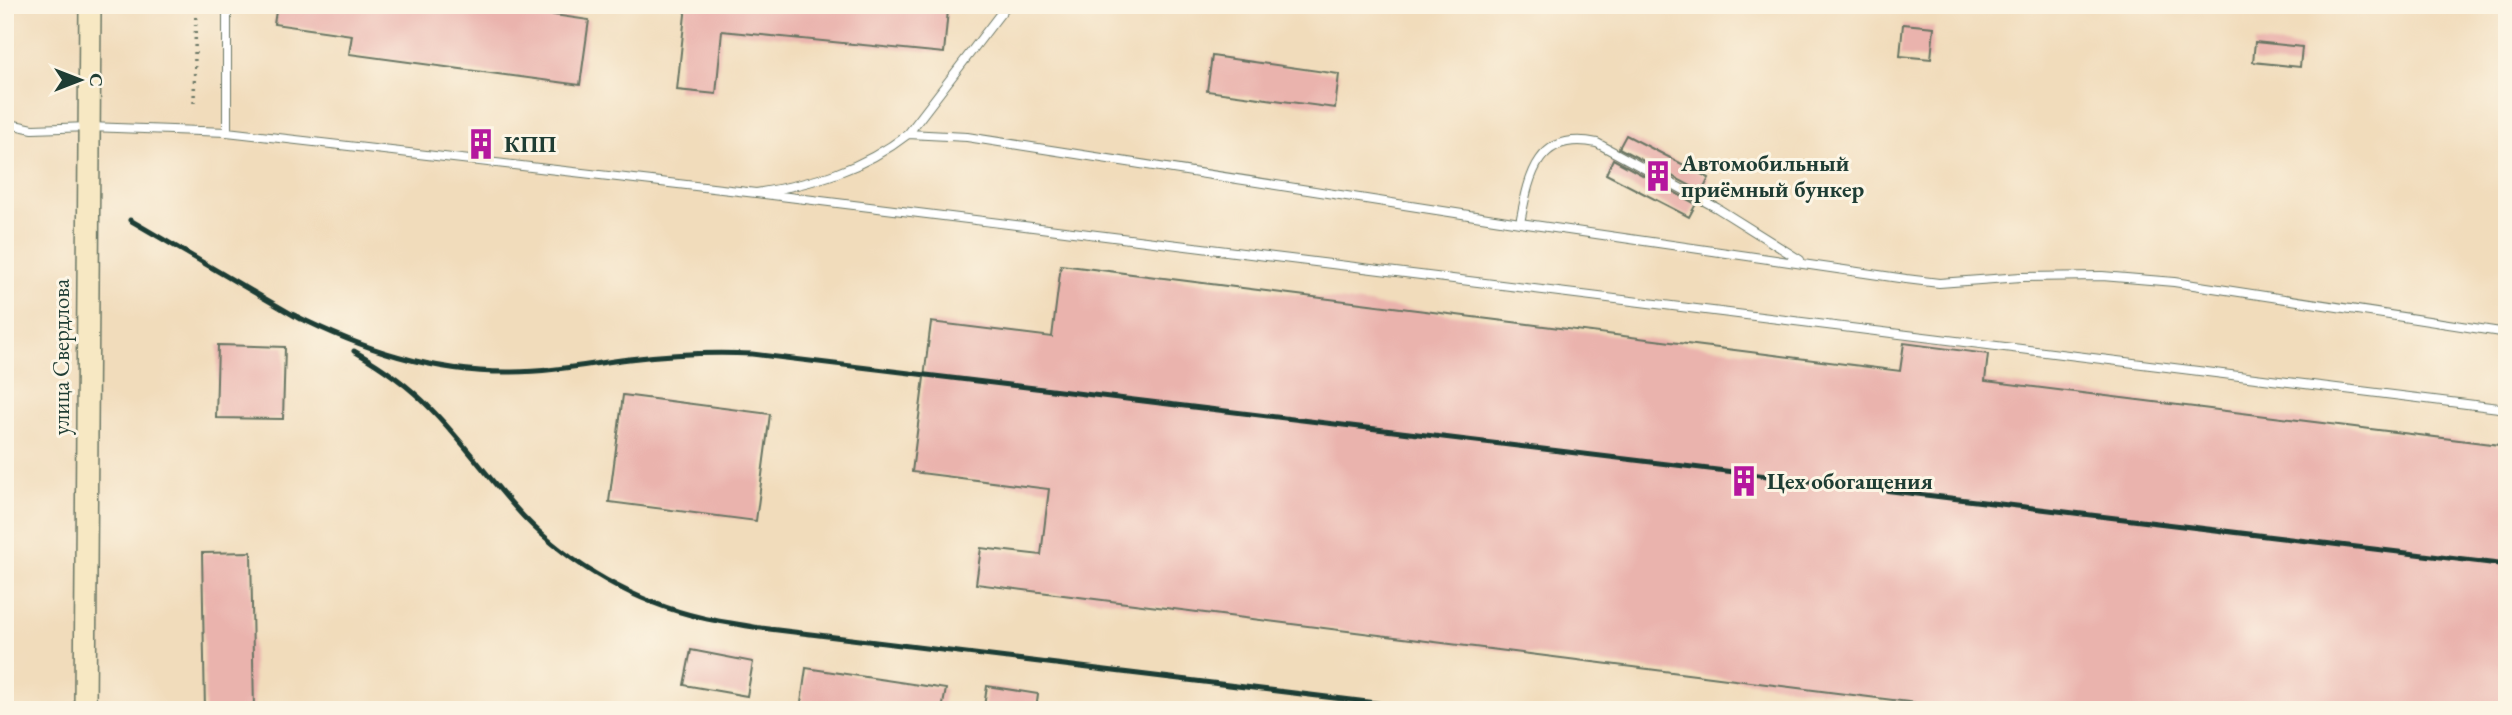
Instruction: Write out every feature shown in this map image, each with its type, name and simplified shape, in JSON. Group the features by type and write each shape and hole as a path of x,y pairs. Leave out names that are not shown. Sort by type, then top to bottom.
{"main road":[{"name":"улица Свердлова","path":"85,710 90,5"}],"lane":[{"path":"227,132 228,5"},
{"path":"755,193 794,187 854,168 908,134 1007,5"},
{"path":"5,123 33,129 89,127 227,132 755,193 2507,409"},
{"path":"908,134 967,137 1520,223 1939,283 2068,276 2174,282 2507,333"},
{"path":"1520,223 1529,177 1545,151 1559,144 1587,141 1597,143 1717,208 1805,263"},
{"path":"592,710 593,705 618,710"}],"path":[{"path":"194,103 196,5"}],"building":[{"path":"277,5 484,5 589,20 580,85 349,54 352,35 274,24"},
{"path":"686,5 900,5 948,10 944,53 722,31 716,94 677,90"},
{"path":"1903,24 1934,27 1931,59 1900,56"},
{"path":"2255,42 2302,47 2300,67 2253,62"},
{"path":"1212,56 1339,74 1335,108 1207,91"},
{"path":"1626,135 1709,178 1702,192 1619,148"},
{"path":"1613,159 1696,204 1689,217 1606,174"},
{"name":"Цех обогащения","path":"1061,265 1900,371 1904,343 1988,354 1985,381 2507,446 2507,710 1972,710 976,584 981,548 1041,555 1049,489 912,472 931,322 1052,337"},
{"path":"218,345 285,347 283,419 216,418"},
{"path":"623,395 770,414 756,521 609,502"},
{"path":"251,552 254,710 205,710 202,553"},
{"path":"691,650 753,662 747,696 684,685"},
{"path":"806,668 946,689 942,710 800,710"},
{"path":"987,686 1038,694 1036,710 984,707"}],"railway":[{"path":"130,220 300,319"},
{"path":"292,314 371,348 454,368 527,372 660,356 752,354 2507,565"},
{"path":"354,351 375,363 422,400 542,535 606,580 654,603 678,611 761,628 1433,710"}],"place":[{"name":"КПП","path":"481,144"},
{"name":"Автомобильный приёмный бункер","path":"1658,176"},
{"name":"Цех обогащения","path":"1744,481"}]}
